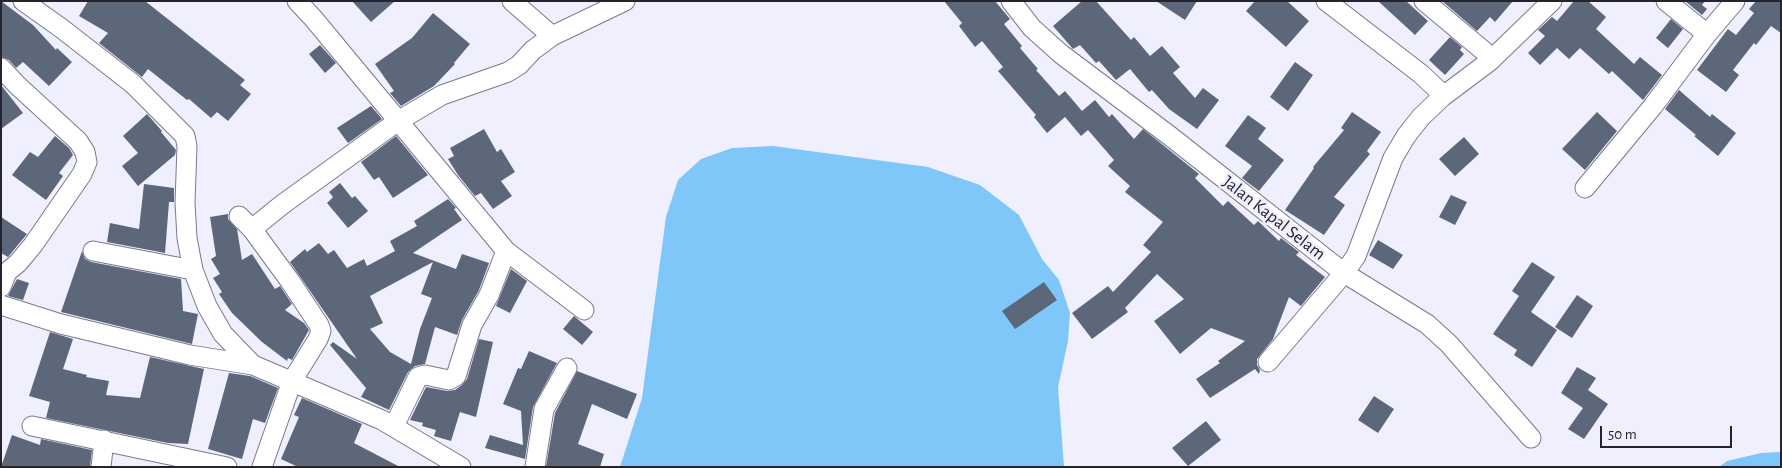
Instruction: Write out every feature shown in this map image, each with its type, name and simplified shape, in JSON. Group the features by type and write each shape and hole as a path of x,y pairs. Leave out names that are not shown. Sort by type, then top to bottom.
{"street":[{"path":"23,1 61,28 132,84 185,136 187,146 185,203 193,270 207,306 223,334 253,365"},
{"path":"297,1 506,250 584,310"},
{"path":"512,1 552,36"},
{"path":"252,229 282,204 398,121 442,95 508,72 552,36 625,1"},
{"name":"Jalan Kapal Selam","path":"1011,1 1032,28 1061,54 1170,136 1344,273 1427,324 1449,344 1531,438"},
{"path":"1326,1 1421,74 1441,94"},
{"path":"1424,1 1482,51"},
{"path":"1268,362 1344,273 1356,256 1393,158 1411,130 1441,94 1482,51 1552,1"},
{"path":"1666,1 1707,34"},
{"path":"1585,188 1653,106 1707,34 1735,1"},
{"path":"1,68 78,141 85,152 87,162 82,174 33,245 18,264 7,272 1,287"},
{"path":"239,216 252,229 290,281 321,331 292,381 262,467"},
{"path":"394,426 418,377 425,375 449,380 456,376 472,325 489,294 506,250"},
{"path":"93,251 193,270"},
{"path":"1,305 61,324 190,355 253,365 394,426 461,467"},
{"path":"535,467 544,409 567,368"},
{"path":"32,426 228,467"},
{"path":"101,467 104,440"}],"water":[{"path":"773,146 928,167 980,185 1019,215 1042,259 1059,280 1070,313 1068,341 1058,387 1064,467 620,467 642,398 666,217 678,180 701,159 732,148"},
{"path":"1781,452 1781,467 1719,467 1727,461 1761,453"}],"building":[{"path":"1,1 33,25 56,50 57,48 72,62 49,86 23,62 16,68 9,60 1,57"},
{"path":"88,1 145,1 245,80 240,85 251,94 228,121 217,112 211,118 148,69 142,77 99,43 108,33 79,16"},
{"path":"352,1 395,1 371,22"},
{"path":"944,1 995,1 1010,19 1004,24 1022,46 1020,48 1059,96 1065,91 1082,111 1095,100 1109,117 1112,114 1134,139 1143,129 1199,174 1195,178 1223,206 1228,201 1254,225 1258,221 1279,241 1281,238 1299,252 1296,255 1325,277 1301,306 1289,297 1273,339 1257,359 1257,365 1260,370 1259,374 1255,369 1210,398 1196,379 1220,363 1218,361 1245,341 1211,328 1180,354 1154,321 1184,299 1157,274 1125,308 1128,312 1092,339 1072,313 1108,286 1113,292 1151,252 1143,245 1163,222 1125,192 1130,186 1108,166 1114,160 1088,130 1081,136 1065,117 1047,133 1034,117 1036,115 998,71 1003,67 982,41 975,47 959,26 962,23"},
{"path":"1082,1 1096,1 1131,40 1134,37 1150,56 1162,46 1180,67 1173,73 1195,98 1203,88 1219,100 1197,129 1169,109 1152,90 1149,92 1130,69 1116,80 1099,61 1096,63 1080,45 1073,49 1053,26"},
{"path":"1156,1 1197,1 1185,20"},
{"path":"1255,1 1287,1 1309,21 1286,47 1246,11"},
{"path":"1378,1 1406,1 1428,21 1415,35"},
{"path":"1442,1 1513,1 1495,22 1490,17 1477,31"},
{"path":"1574,1 1588,1 1606,17 1596,29 1634,64 1640,57 1662,75 1643,100 1612,71 1609,74 1580,48 1569,59 1557,48 1540,65 1528,53 1545,36 1538,30 1552,17 1557,21"},
{"path":"1685,1 1705,1 1702,5 1707,9 1702,15"},
{"path":"1756,1 1781,1 1781,33 1771,26 1756,45 1754,43 1733,70 1739,75 1726,92 1697,70 1728,29 1736,35 1754,13 1749,9"},
{"path":"433,13 470,44 455,64 434,86 401,106 390,93 394,91 375,64 412,38"},
{"path":"1671,19 1683,29 1668,48 1656,38"},
{"path":"1450,37 1462,47 1460,50 1464,54 1445,75 1429,60"},
{"path":"320,45 336,63 325,73 309,54"},
{"path":"1295,62 1313,75 1288,111 1270,97"},
{"path":"1,85 23,113 1,129"},
{"path":"1679,90 1710,117 1712,114 1736,133 1718,156 1665,109"},
{"path":"371,106 382,119 348,143 337,128"},
{"path":"1352,112 1381,132 1367,151 1370,154 1334,197 1345,205 1324,235 1285,210 1313,167 1344,130 1341,128"},
{"path":"1597,112 1617,131 1585,170 1562,149"},
{"path":"147,114 176,150 175,155 138,186 122,166 138,153 123,136"},
{"path":"1248,115 1266,128 1258,139 1284,160 1259,191 1242,178 1252,166 1225,146"},
{"path":"484,129 497,152 501,149 515,172 501,181 512,196 493,209 481,193 475,196 448,159 454,156 450,148"},
{"path":"55,136 69,148 73,155 59,173 63,176 46,200 12,175 30,152 38,157"},
{"path":"396,136 428,175 393,198 379,177 374,180 361,162"},
{"path":"1464,137 1479,154 1455,176 1439,159"},
{"path":"340,183 352,198 355,196 368,211 348,228 327,203 333,197 329,192"},
{"path":"144,184 174,188 174,202 169,202 165,253 107,242 110,223 139,229"},
{"path":"1451,195 1467,202 1455,225 1439,217"},
{"path":"448,199 456,208 454,209 462,220 413,253 456,269 462,254 489,263 479,290 462,320 457,335 435,327 425,364 415,366 408,372 389,410 361,397 366,388 330,345 333,342 357,359 290,262 305,249 307,252 319,243 328,254 334,250 347,268 364,259 367,266 395,251 390,241 417,226 414,221","holes":["433,262 421,294 432,298 420,329 411,364 390,352 370,329 383,323 370,296"]},
{"path":"228,214 228,219 237,229 242,260 252,254 275,289 280,286 292,304 285,310 304,323 309,330 292,360 288,358 287,361 262,342 232,313 219,294 222,292 213,278 220,274 211,259 216,256 210,217"},
{"path":"1,217 27,234 8,257 1,253"},
{"path":"1378,240 1403,255 1393,269 1369,255"},
{"path":"82,251 85,259 91,262 181,279 183,311 198,314 192,344 61,312"},
{"path":"1532,262 1555,277 1531,312 1557,330 1532,367 1514,355 1517,350 1493,334 1519,296 1512,291"},
{"path":"511,269 527,281 510,313 496,306"},
{"path":"17,279 29,283 23,300 8,296"},
{"path":"1044,282 1057,300 1015,329 1002,311"},
{"path":"1577,295 1593,306 1572,338 1555,327"},
{"path":"574,316 593,332 582,345 563,329"},
{"path":"50,332 73,339 63,369 87,375 86,377 109,381 106,395 140,398 150,357 204,369 188,444 168,443 46,418 50,402 29,396"},
{"path":"479,339 493,342 476,417 460,412 451,441 434,436 436,430 422,426 423,423 410,420 426,387 447,391 455,390 462,385 467,379"},
{"path":"529,351 557,363 533,407 525,459 485,448 490,435 523,445 521,411 503,404 518,368 521,369"},
{"path":"1577,367 1596,378 1588,390 1608,404 1584,439 1568,429 1583,408 1561,393"},
{"path":"577,371 637,394 627,419 592,404 578,444 604,454 600,467 546,467 555,413"},
{"path":"229,373 250,376 278,388 265,423 253,419 242,459 208,449"},
{"path":"1374,396 1394,409 1378,433 1358,420"},
{"path":"302,398 362,424 354,443 400,467 298,467 281,459 299,417 294,415"},
{"path":"1206,421 1221,440 1188,466 1172,448"},
{"path":"12,435 40,445 41,439 92,450 90,467 1,467"}]}
